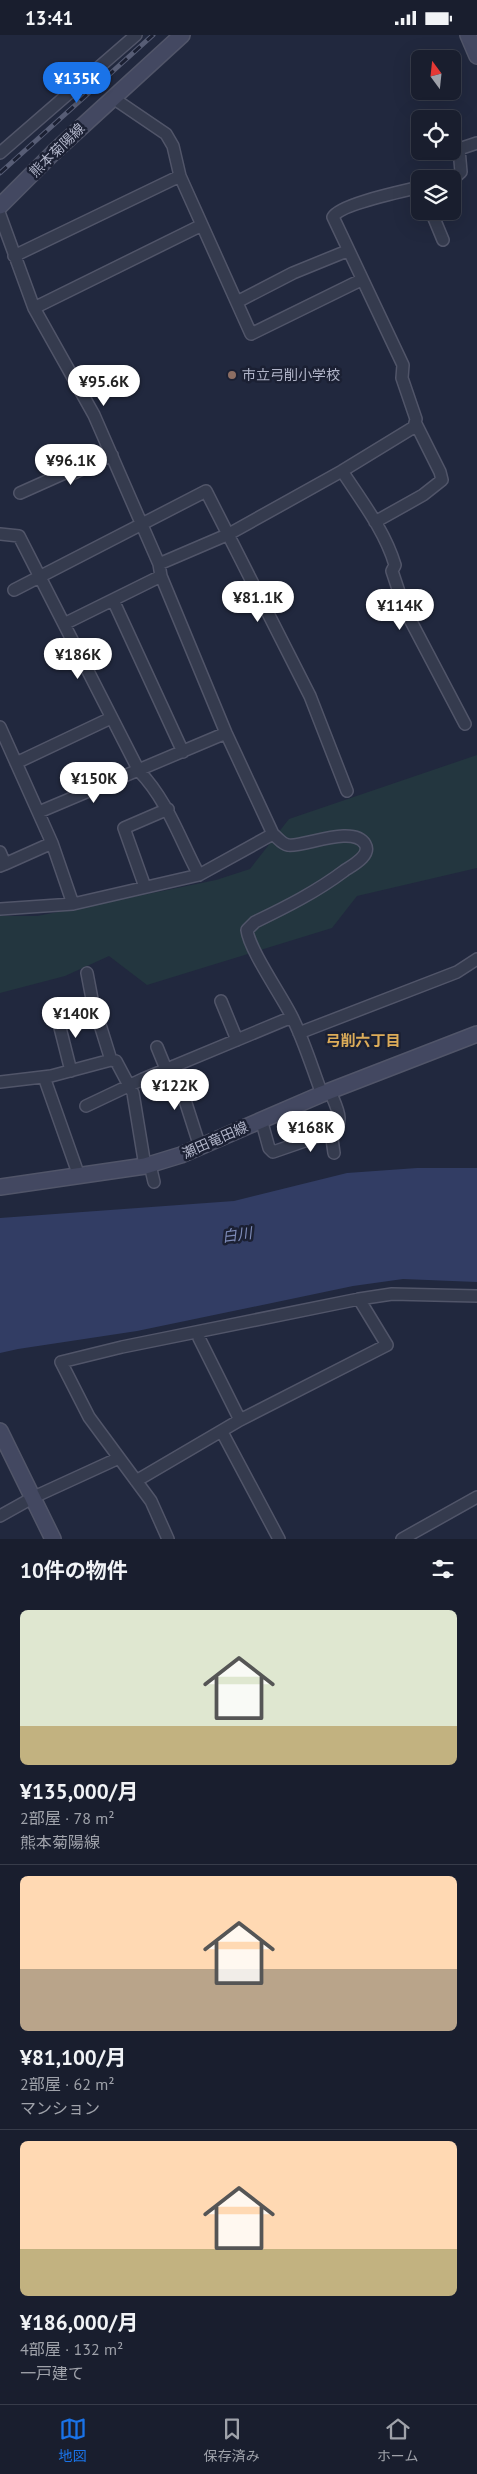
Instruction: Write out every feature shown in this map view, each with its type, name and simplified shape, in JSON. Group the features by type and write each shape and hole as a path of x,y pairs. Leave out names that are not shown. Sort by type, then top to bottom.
{"main road":[{"name":"熊本菊陽線","path":"0,206 182,35"},
{"path":"468,35 477,56"},
{"name":"瀬田竜田線","path":"0,1187 148,1166 200,1147 261,1119 477,1034"},
{"path":"0,1431 53,1539"}],"street":[{"path":"0,153 136,35"},
{"path":"113,98 166,134 173,146 180,176 250,334 361,279"},
{"path":"461,170 459,149 477,143"},
{"path":"14,256 180,176"},
{"path":"374,521 423,495 442,480 440,472 416,424 402,381 403,365 333,217 334,214 373,198 411,189"},
{"path":"0,215 34,308 94,415 159,564 161,576 226,733 273,833 284,844 289,846 315,839 340,837 358,838 364,843 366,849 361,859 324,886 255,923 248,930 248,935 258,956 292,1017 340,1122 338,1127 331,1132 273,1152 269,1149 261,1119"},
{"path":"434,220 442,240"},
{"path":"34,308 202,225"},
{"path":"237,302 293,273 348,251"},
{"path":"159,564 229,534 410,432 416,424"},
{"path":"20,493 67,471 74,473 112,455"},
{"path":"342,471 374,521 394,562 392,571 405,610 465,724"},
{"path":"14,590 206,491 310,696 347,791"},
{"path":"0,534 20,537 139,771 154,787 168,809 199,875"},
{"path":"64,623 161,576"},
{"path":"114,599 183,752"},
{"path":"16,763 111,718"},
{"path":"0,727 52,843 73,904"},
{"path":"39,812 226,733"},
{"path":"145,887 124,828 168,809"},
{"path":"0,909 73,904 199,875 273,833"},
{"path":"0,852 2,865 52,843"},
{"path":"298,1033 457,972 477,959"},
{"path":"87,973 92,999 111,1060"},
{"path":"221,1001 236,1040"},
{"path":"56,1012 71,1071"},
{"path":"86,1106 170,1068 292,1017"},
{"path":"157,1047 170,1068 200,1147"},
{"path":"0,1082 44,1077 111,1060 117,1062 133,1093 148,1166 154,1182"},
{"path":"44,1077 79,1176"},
{"path":"331,1132 334,1153"},
{"path":"168,1539 151,1501 89,1417 61,1362 122,1347 359,1299 392,1294 477,1296"},
{"path":"136,1481 240,1420 387,1345 359,1299"},
{"path":"199,1338 240,1420"},
{"path":"222,1432 279,1539"},
{"path":"0,1516 34,1497 119,1458"},
{"path":"402,1539 477,1497"}],"shaded area":[{"path":"477,755 477,868 357,896 332,928 147,985 109,956 65,976 0,993 0,916 37,916 216,880 250,869 289,819"}],"water":[{"name":"白川","path":"417,1168 477,1168 477,1282 403,1279 353,1286 137,1331 0,1353 0,1218 234,1201 347,1173"}],"railway":[{"path":"0,173 153,35"}],"place":[{"name":"市立弓削小学校","path":"232,375"}],"district":[{"name":"弓削六丁目","path":"363,1041"}]}
